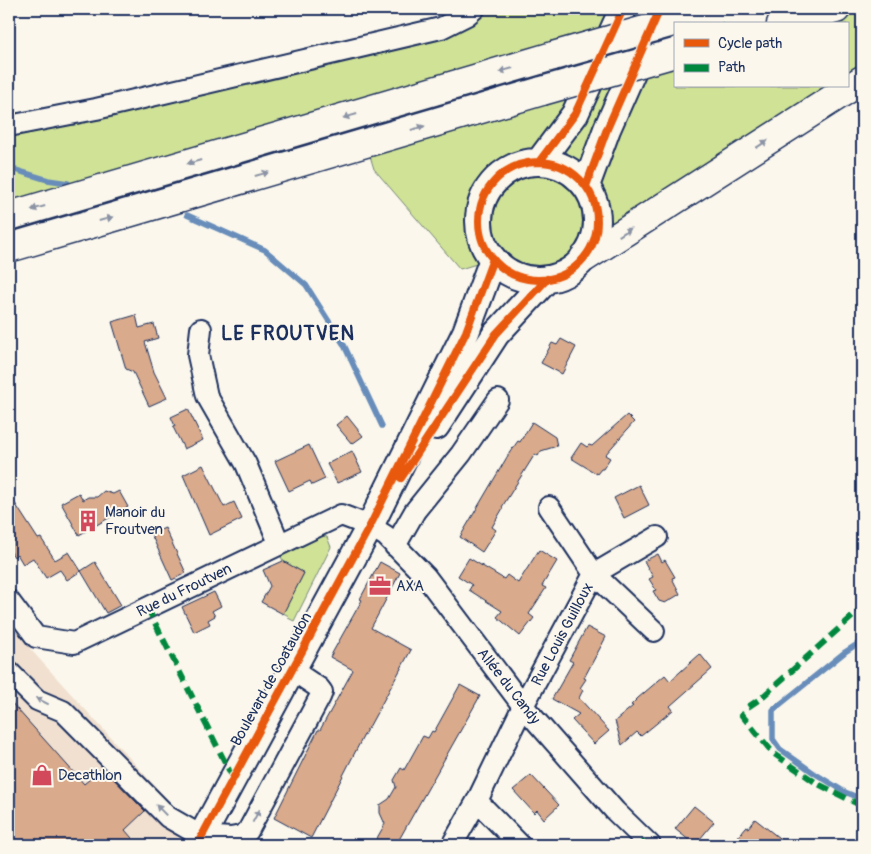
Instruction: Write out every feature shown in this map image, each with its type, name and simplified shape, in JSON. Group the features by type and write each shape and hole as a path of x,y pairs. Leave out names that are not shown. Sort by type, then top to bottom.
{"highway":[{"path":"9,216 719,9"},
{"path":"788,22 836,9"},
{"path":"9,248 674,53"},
{"path":"584,258 862,80"}],"main road":[{"path":"539,162 575,114 623,9"},
{"path":"586,186 607,129 660,9"},
{"path":"539,162 565,168 586,186 594,204 597,222 594,241 584,258 567,272 547,279 527,279 508,272 493,259 483,242 479,224 481,205 489,188 503,174 520,165 539,162"},
{"path":"370,526 466,332 493,259"},
{"path":"370,526 496,334 547,279"},
{"name":"Boulevard de Coataudon","path":"199,841 370,526"}],"street":[{"path":"9,126 96,109 441,28 467,15 474,9"},
{"path":"201,329 198,355 207,396 246,464 279,543"},
{"path":"395,546 415,511 461,454 498,400"},
{"path":"549,507 594,574 654,631"},
{"name":"Rue du Froutven","path":"9,601 36,637 74,642 341,515 370,526"},
{"name":"Allée du Candy","path":"370,526 386,536 426,577 523,706 615,811 650,845"},
{"name":"Rue Louis Guilloux","path":"452,845 478,801 523,706 594,574 657,536"},
{"path":"9,672 37,700 63,711 168,817 199,841 241,836 248,831 322,692 292,670"},
{"path":"478,801 520,845"}],"shaded area":[{"path":"9,622 32,651 186,820 173,845 9,845"}],"green space":[{"path":"474,9 622,9 608,40 9,216 9,124 441,28"},
{"path":"836,9 862,9 862,80 584,258 567,272 547,279 527,279 508,272 493,259 460,269 374,169 366,143 674,53 674,88 848,88 848,22 788,22"},
{"path":"318,535 327,537 331,547 294,621 283,613 304,573 283,561 279,552"}],"building":[{"path":"136,315 139,328 154,324 158,338 145,342 154,372 167,398 149,406 133,372 126,369 112,322"},
{"path":"561,339 576,347 562,374 541,363 552,343 557,345"},
{"path":"188,409 203,440 184,449 173,427 175,426 171,417"},
{"path":"627,415 634,422 605,455 610,458 603,469 597,474 571,458 581,443 587,447 589,445 592,446"},
{"path":"347,416 363,436 352,444 336,425"},
{"path":"532,422 555,437 557,446 541,451 538,456 535,454 502,507 492,527 496,530 482,552 460,537 510,452 518,441 520,442"},
{"path":"309,445 325,479 312,485 310,481 289,491 275,461"},
{"path":"352,451 362,472 337,483 327,464"},
{"path":"203,465 224,507 234,502 242,519 209,535 183,475"},
{"path":"639,485 649,505 624,518 614,498"},
{"name":"Manoir du Froutven","path":"104,491 113,494 119,491 128,507 79,535 61,503 79,493 83,500 88,497 97,497"},
{"path":"9,494 38,539 41,538 55,560 69,552 81,571 67,580 60,570 46,578 33,558 23,564 17,554 14,557 9,549"},
{"path":"165,528 186,573 172,580 151,534"},
{"path":"539,550 557,561 542,586 546,588 529,614 534,618 520,636 497,617 502,611 469,590 472,585 458,576 469,558 504,579 507,575 518,583"},
{"path":"658,554 662,562 665,560 675,577 672,578 680,594 665,603 659,601 653,591 656,590 649,579 653,577 644,561"},
{"path":"283,561 304,573 283,614 261,602 270,586 263,570"},
{"path":"95,562 121,605 106,613 81,571"},
{"path":"380,562 400,573 371,628 411,650 367,729 311,838 274,818 318,730 320,730 353,670 330,657 362,600 360,599"},
{"path":"214,592 221,606 212,611 215,616 208,620 210,624 194,632 182,607"},
{"path":"587,627 606,637 580,688 583,690 579,698 609,731 594,744 572,720 579,714 552,699 573,662 569,660"},
{"path":"700,654 712,669 670,706 673,710 641,736 637,732 622,745 615,721 665,675 670,681"},
{"path":"460,685 480,696 396,845 373,845 385,824 380,813 380,805 389,799 396,787 394,780 401,768 404,770 423,736 428,738 432,731 434,732"},
{"name":"Decathlon","path":"9,700 84,784 103,768 145,811 125,830 138,845 9,845"},
{"path":"531,775 559,805 544,819 537,810 534,813 513,790"},
{"path":"694,806 714,822 695,845 675,829"},
{"path":"755,819 788,845 731,845"}],"waterway":[{"path":"9,168 48,180 68,183"},
{"path":"187,215 265,250 306,285 344,345 382,426"},
{"path":"862,641 845,652 773,710 773,739 780,749 845,792 862,799"}],"marked path":[{"path":"147,607 233,778"},
{"path":"748,707 760,699 862,608"},
{"path":"740,713 773,753 818,784 862,806"},
{"path":"643,845 645,840"}],"cycle path":[{"path":"539,162 575,114 623,9"},
{"path":"586,186 607,129 660,9"},
{"path":"538,162 560,167 571,172 587,188 592,199 597,221 592,243 587,254 571,270 560,275 538,280 516,275 505,270 489,254 484,243 479,221 484,199 489,188 505,172 516,167 538,162"},
{"path":"197,845 370,526 466,332 493,259"},
{"path":"401,478 496,334 547,279"}],"place":[{"name":"Manoir du Froutven","path":"88,521"},
{"name":"AXA","path":"380,586"},
{"name":"Decathlon","path":"42,775"}],"district":[{"name":"LE FROUTVEN","path":"288,333"}]}
